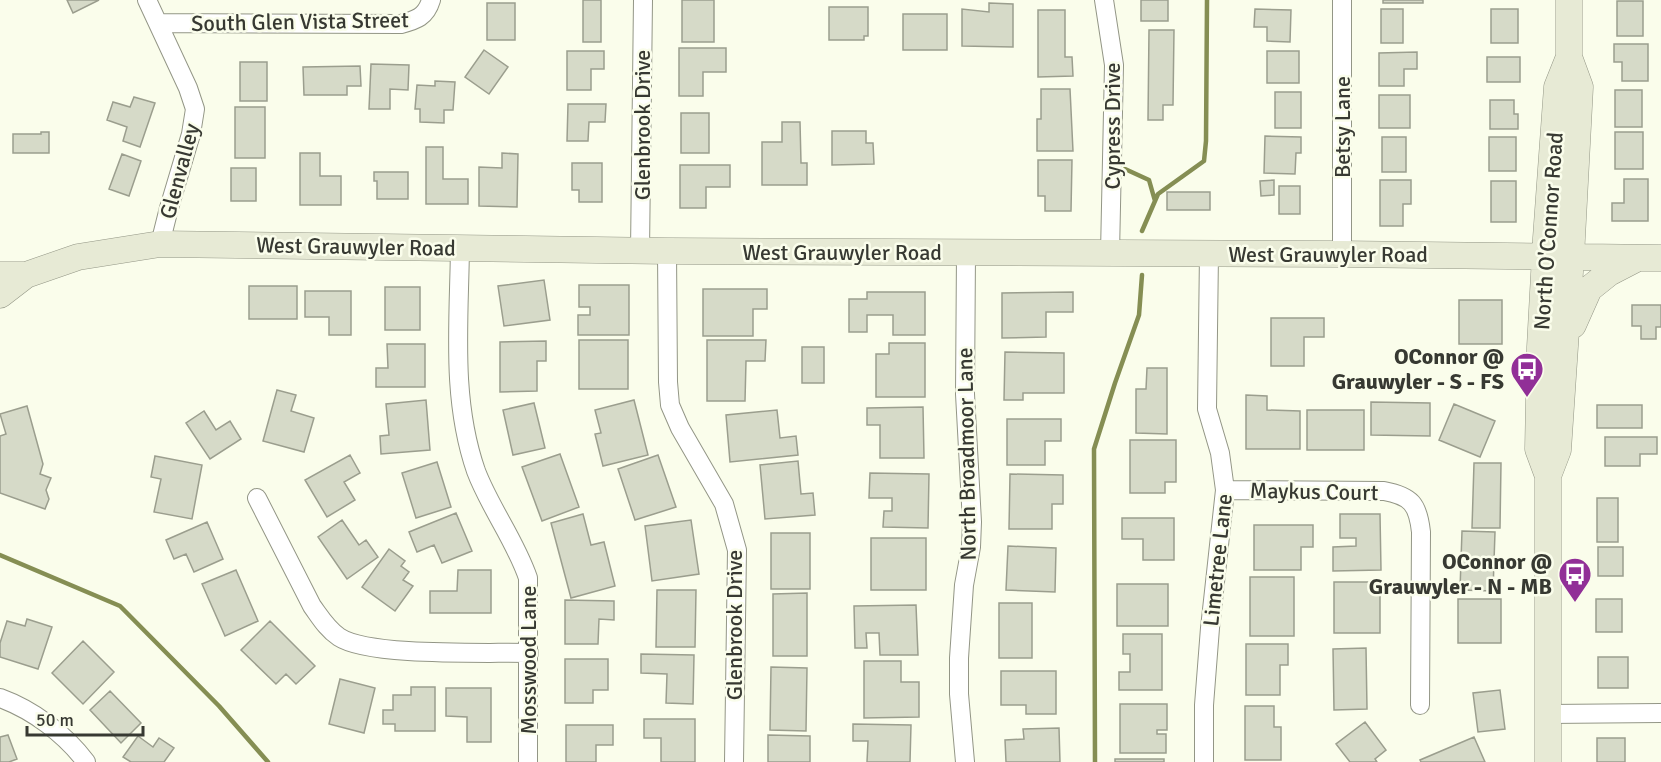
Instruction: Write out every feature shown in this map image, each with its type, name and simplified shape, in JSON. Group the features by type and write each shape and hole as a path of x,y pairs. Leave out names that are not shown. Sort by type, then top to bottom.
{"main road":[{"name":"North O'Connor Road","path":"1548,476 1558,450 1580,87 1569,57 1569,0"},
{"name":"North O'Connor Road","path":"1548,762 1548,476 1538,449 1540,347 1557,87 1569,57"},
{"name":"West Grauwyler Road","path":"0,275 26,274 78,257 160,244 640,251 1209,253 1649,258"},
{"path":"1564,348 1589,289 1609,273 1649,258"},
{"name":"West Grauwyler Road","path":"0,295 26,274"}],"street":[{"name":"Glenvalley","path":"147,0 188,88 195,109 191,134 160,244"},
{"name":"South Glen Vista Street","path":"158,23 401,24 419,20 428,9 430,0"},
{"name":"Glenbrook Drive","path":"640,251 643,0"},
{"name":"Cypress Drive","path":"1104,0 1114,66 1110,253"},
{"name":"Betsy Lane","path":"1342,0 1342,254"},
{"name":"Mosswood Lane","path":"460,248 459,383 461,413 467,443 477,474 493,509 521,556 528,578 528,762"},
{"name":"Glenbrook Drive","path":"667,251 670,405 680,428 724,504 737,550 734,762"},
{"name":"North Broadmoor Lane","path":"965,762 959,694 959,658 964,585 971,547 972,522 965,394 966,253"},
{"name":"Limetree Lane","path":"1204,762 1204,705 1209,628 1225,490 1220,453 1207,409 1209,253"},
{"name":"Maykus Court","path":"1225,490 1384,491 1399,494 1410,501 1419,512 1421,532 1420,705"},
{"path":"257,498 312,606 322,621 341,638 352,643 392,650 529,653"},
{"path":"0,698 29,712 58,732 86,762"},
{"path":"1548,714 1661,713"}],"building":[{"path":"67,0 99,0 73,13"},
{"path":"583,0 601,0 601,42 583,42"},
{"path":"682,0 714,0 714,42 682,42"},
{"path":"1141,0 1168,0 1168,21 1141,21"},
{"path":"1383,0 1423,0 1423,3 1383,3"},
{"path":"1617,1 1643,1 1643,36 1617,36"},
{"path":"487,3 515,3 515,40 487,40"},
{"path":"989,3 1013,4 1013,47 962,46 962,9 989,12"},
{"path":"829,7 868,7 868,36 864,36 864,40 829,40"},
{"path":"1255,9 1291,10 1290,42 1267,41 1267,27 1254,27"},
{"path":"1381,9 1403,9 1403,43 1381,43"},
{"path":"1491,9 1518,9 1518,43 1491,43"},
{"path":"1038,10 1065,10 1065,57 1072,57 1073,76 1038,77"},
{"path":"903,14 947,14 947,50 903,50"},
{"path":"1149,30 1174,30 1173,105 1163,105 1163,120 1148,120"},
{"path":"1614,44 1648,44 1648,81 1622,81 1622,62 1614,62"},
{"path":"679,48 726,48 726,72 703,72 703,96 679,96"},
{"path":"484,50 508,67 489,94 465,77"},
{"path":"567,51 604,51 604,69 591,69 591,90 567,90"},
{"path":"1267,51 1299,51 1299,83 1267,83"},
{"path":"1417,52 1417,69 1404,69 1404,86 1379,86 1379,53"},
{"path":"1487,57 1520,57 1520,82 1487,82"},
{"path":"240,62 267,62 267,101 240,101"},
{"path":"371,64 409,65 408,90 390,89 390,109 369,109"},
{"path":"360,66 361,86 347,86 347,95 304,95 303,67"},
{"path":"435,81 455,82 453,110 444,110 444,123 420,122 420,109 415,109 417,85 435,86"},
{"path":"1041,89 1070,89 1073,151 1037,151 1037,119 1041,119"},
{"path":"1615,90 1642,90 1642,127 1615,127"},
{"path":"1275,92 1301,92 1301,128 1275,128"},
{"path":"1379,95 1410,95 1410,128 1379,128"},
{"path":"134,97 155,103 140,147 123,141 127,127 107,120 113,102 130,107"},
{"path":"1490,100 1514,100 1514,114 1518,114 1518,129 1490,129"},
{"path":"568,104 606,104 605,122 589,122 588,141 567,141"},
{"path":"235,107 265,107 265,158 235,158"},
{"path":"681,113 709,113 709,153 681,153"},
{"path":"782,122 800,122 801,163 807,163 807,185 762,185 762,142 782,142"},
{"path":"832,131 866,131 866,143 873,143 874,164 832,165"},
{"path":"41,132 49,132 49,153 13,153 13,134 41,134"},
{"path":"1615,132 1643,132 1643,169 1615,169"},
{"path":"1265,136 1301,137 1301,153 1296,153 1295,174 1264,173"},
{"path":"1382,137 1406,137 1406,172 1382,172"},
{"path":"1489,137 1516,137 1516,171 1489,171"},
{"path":"426,147 443,147 443,179 468,179 468,204 426,204"},
{"path":"300,153 320,153 320,176 341,176 341,205 300,205"},
{"path":"502,153 518,154 517,207 479,206 479,167 502,168"},
{"path":"122,154 141,161 129,196 109,189"},
{"path":"1038,160 1072,160 1071,211 1045,211 1045,196 1038,196"},
{"path":"572,163 602,163 602,202 579,202 579,190 572,190"},
{"path":"680,165 730,165 730,187 706,187 706,208 680,208"},
{"path":"231,168 256,168 256,201 231,201"},
{"path":"374,172 408,172 408,199 377,199 377,181 374,181"},
{"path":"1624,179 1648,179 1648,221 1612,221 1612,203 1624,203"},
{"path":"1274,180 1274,195 1261,196 1260,181"},
{"path":"1380,180 1411,180 1411,204 1403,204 1403,226 1380,226"},
{"path":"1491,181 1516,181 1516,222 1491,222"},
{"path":"1279,186 1300,186 1300,214 1279,214"},
{"path":"1167,192 1210,192 1210,210 1167,210"},
{"path":"544,280 550,320 504,326 498,286"},
{"path":"579,285 629,285 629,335 578,335 578,315 590,315 590,307 579,307"},
{"path":"249,286 297,286 297,319 249,319"},
{"path":"385,287 420,287 420,330 385,330"},
{"path":"703,289 767,289 767,309 753,309 753,336 703,336"},
{"path":"305,291 351,291 351,335 329,335 329,317 305,317"},
{"path":"867,292 925,292 925,335 893,335 893,315 867,315 867,332 849,332 849,299 867,299"},
{"path":"1073,292 1073,312 1046,312 1046,337 1002,338 1002,293"},
{"path":"1459,300 1502,300 1502,344 1459,344"},
{"path":"1632,305 1661,305 1661,327 1656,327 1656,339 1641,339 1641,326 1632,326"},
{"path":"1271,318 1324,318 1324,337 1304,337 1304,366 1271,366"},
{"path":"579,340 628,340 628,389 579,389"},
{"path":"707,340 766,340 765,361 746,361 745,401 707,401"},
{"path":"546,341 546,361 537,361 537,391 500,392 500,342"},
{"path":"889,343 925,343 925,397 876,397 876,354 889,354"},
{"path":"387,344 425,344 425,387 376,387 376,368 388,368"},
{"path":"802,347 824,347 824,383 802,383"},
{"path":"1005,352 1064,353 1064,393 1023,393 1023,400 1004,400"},
{"path":"1147,368 1167,368 1167,434 1136,433 1136,389 1146,389"},
{"path":"277,390 296,395 291,411 314,418 304,452 263,441"},
{"path":"1246,395 1267,396 1267,410 1300,411 1300,449 1246,449"},
{"path":"426,400 430,450 381,454 380,436 389,435 386,404"},
{"path":"634,400 648,455 603,466 595,434 601,433 595,410"},
{"path":"1371,402 1430,403 1430,436 1371,435"},
{"path":"534,403 545,448 513,455 503,410"},
{"path":"1454,404 1495,421 1480,457 1439,440"},
{"path":"1597,405 1642,405 1642,428 1597,428"},
{"path":"27,406 43,464 40,474 51,478 46,490 49,499 45,509 0,493 0,436 6,434 0,414"},
{"path":"923,407 924,458 880,458 880,425 867,425 867,408"},
{"path":"777,410 780,438 796,436 798,455 730,462 726,415"},
{"path":"1307,410 1364,410 1364,450 1307,450"},
{"path":"204,411 216,430 230,421 241,439 210,459 186,423"},
{"path":"1007,419 1061,419 1061,441 1045,441 1045,465 1007,465"},
{"path":"1605,437 1657,437 1657,454 1640,454 1640,466 1605,466"},
{"path":"1130,440 1176,440 1176,482 1165,482 1165,493 1130,493"},
{"path":"560,454 579,507 542,521 522,467"},
{"path":"350,455 360,473 344,482 355,500 327,517 305,480"},
{"path":"658,455 676,507 635,520 618,469"},
{"path":"155,456 202,465 192,519 154,512 161,479 151,477"},
{"path":"798,461 801,494 813,493 815,515 765,519 760,465"},
{"path":"437,462 451,507 416,518 402,473"},
{"path":"1474,463 1501,463 1500,528 1472,528"},
{"path":"870,473 929,474 928,528 883,527 884,511 892,511 892,498 869,498"},
{"path":"1010,474 1063,475 1063,504 1052,504 1052,529 1009,529"},
{"path":"1597,498 1618,498 1618,542 1597,542"},
{"path":"456,513 472,551 442,563 434,545 417,552 409,532"},
{"path":"583,514 591,545 604,542 615,586 571,598 551,523"},
{"path":"1340,514 1380,514 1381,570 1333,571 1333,547 1356,546 1356,538 1340,538"},
{"path":"1122,518 1174,518 1174,560 1143,560 1143,539 1122,539"},
{"path":"342,520 359,545 366,540 378,557 347,579 318,537"},
{"path":"691,520 699,574 652,581 645,526"},
{"path":"207,522 223,559 194,572 186,554 174,559 166,540"},
{"path":"1254,525 1313,525 1313,547 1301,547 1301,570 1254,570"},
{"path":"1462,531 1495,532 1493,591 1460,590"},
{"path":"771,533 810,533 810,589 771,589"},
{"path":"871,538 926,538 926,590 871,590"},
{"path":"1008,546 1056,548 1055,592 1006,590"},
{"path":"1598,547 1623,547 1623,576 1598,576"},
{"path":"389,549 405,561 401,566 409,572 403,580 413,586 395,611 362,587"},
{"path":"236,570 258,621 225,636 202,584"},
{"path":"458,570 491,570 491,613 430,613 430,591 457,591"},
{"path":"1250,577 1294,577 1294,636 1250,636"},
{"path":"1334,582 1380,582 1380,633 1334,633"},
{"path":"1117,584 1168,584 1168,626 1117,626"},
{"path":"657,590 696,590 695,647 656,647"},
{"path":"807,593 807,656 773,656 773,594"},
{"path":"1458,599 1501,599 1501,643 1458,643"},
{"path":"1596,599 1622,599 1622,632 1596,632"},
{"path":"565,600 614,601 614,620 599,619 598,644 565,644"},
{"path":"999,603 1032,603 1032,658 999,658"},
{"path":"916,605 918,655 880,655 879,633 866,633 867,648 855,648 854,606"},
{"path":"27,619 52,627 38,669 0,657 0,643 7,621 25,626"},
{"path":"270,621 315,666 296,684 286,674 276,684 241,650"},
{"path":"1123,634 1162,634 1162,690 1119,690 1119,672 1130,672 1130,654 1123,654"},
{"path":"83,641 114,672 83,704 52,673"},
{"path":"1246,644 1288,644 1288,665 1280,665 1280,695 1246,695"},
{"path":"1366,648 1367,709 1334,710 1333,649"},
{"path":"641,654 694,655 693,704 666,703 667,674 641,673"},
{"path":"1598,657 1628,657 1628,688 1598,688"},
{"path":"565,659 608,659 608,690 593,690 593,703 565,703"},
{"path":"864,661 901,661 901,682 919,682 919,717 864,718"},
{"path":"771,667 807,668 806,731 770,730"},
{"path":"1001,671 1056,671 1056,714 1026,714 1026,705 1001,705"},
{"path":"340,679 375,688 364,733 329,724"},
{"path":"411,687 435,687 435,731 395,731 395,724 383,724 383,710 393,710 393,695 411,695"},
{"path":"446,688 491,688 491,742 467,742 467,717 446,716"},
{"path":"1500,690 1505,729 1478,732 1473,693"},
{"path":"110,691 141,723 121,743 90,710"},
{"path":"1120,704 1167,704 1167,730 1157,730 1157,734 1166,734 1166,753 1120,753"},
{"path":"1245,706 1274,706 1274,727 1281,727 1281,760 1245,760"},
{"path":"644,719 695,719 695,762 661,762 661,738 644,738"},
{"path":"1365,722 1386,750 1375,759 1377,762 1350,762 1336,744"},
{"path":"853,724 911,725 910,762 867,762 868,741 853,741"},
{"path":"566,725 613,725 613,745 596,745 596,762 566,762"},
{"path":"1059,728 1060,762 1006,762 1005,740 1024,739 1023,729"},
{"path":"8,735 17,759 0,762 0,737"},
{"path":"768,735 810,736 810,762 768,762"},
{"path":"138,736 153,747 159,738 174,748 164,762 131,762 123,757"},
{"path":"1474,737 1485,762 1421,762 1420,760"},
{"path":"1597,738 1625,738 1625,762 1597,762"},
{"path":"1115,759 1164,759 1164,762 1115,762"}],"waterway":[{"path":"1142,231 1158,194 1204,161 1207,0"},
{"path":"1125,169 1149,180 1155,201"},
{"path":"1095,762 1094,449 1139,315 1142,275"},
{"path":"0,555 120,606 219,706 268,762"}],"place":[{"name":"OConnor @ Grauwyler - S - FS","path":"1527,398"},
{"name":"OConnor @ Grauwyler - N - MB","path":"1575,603"}]}
